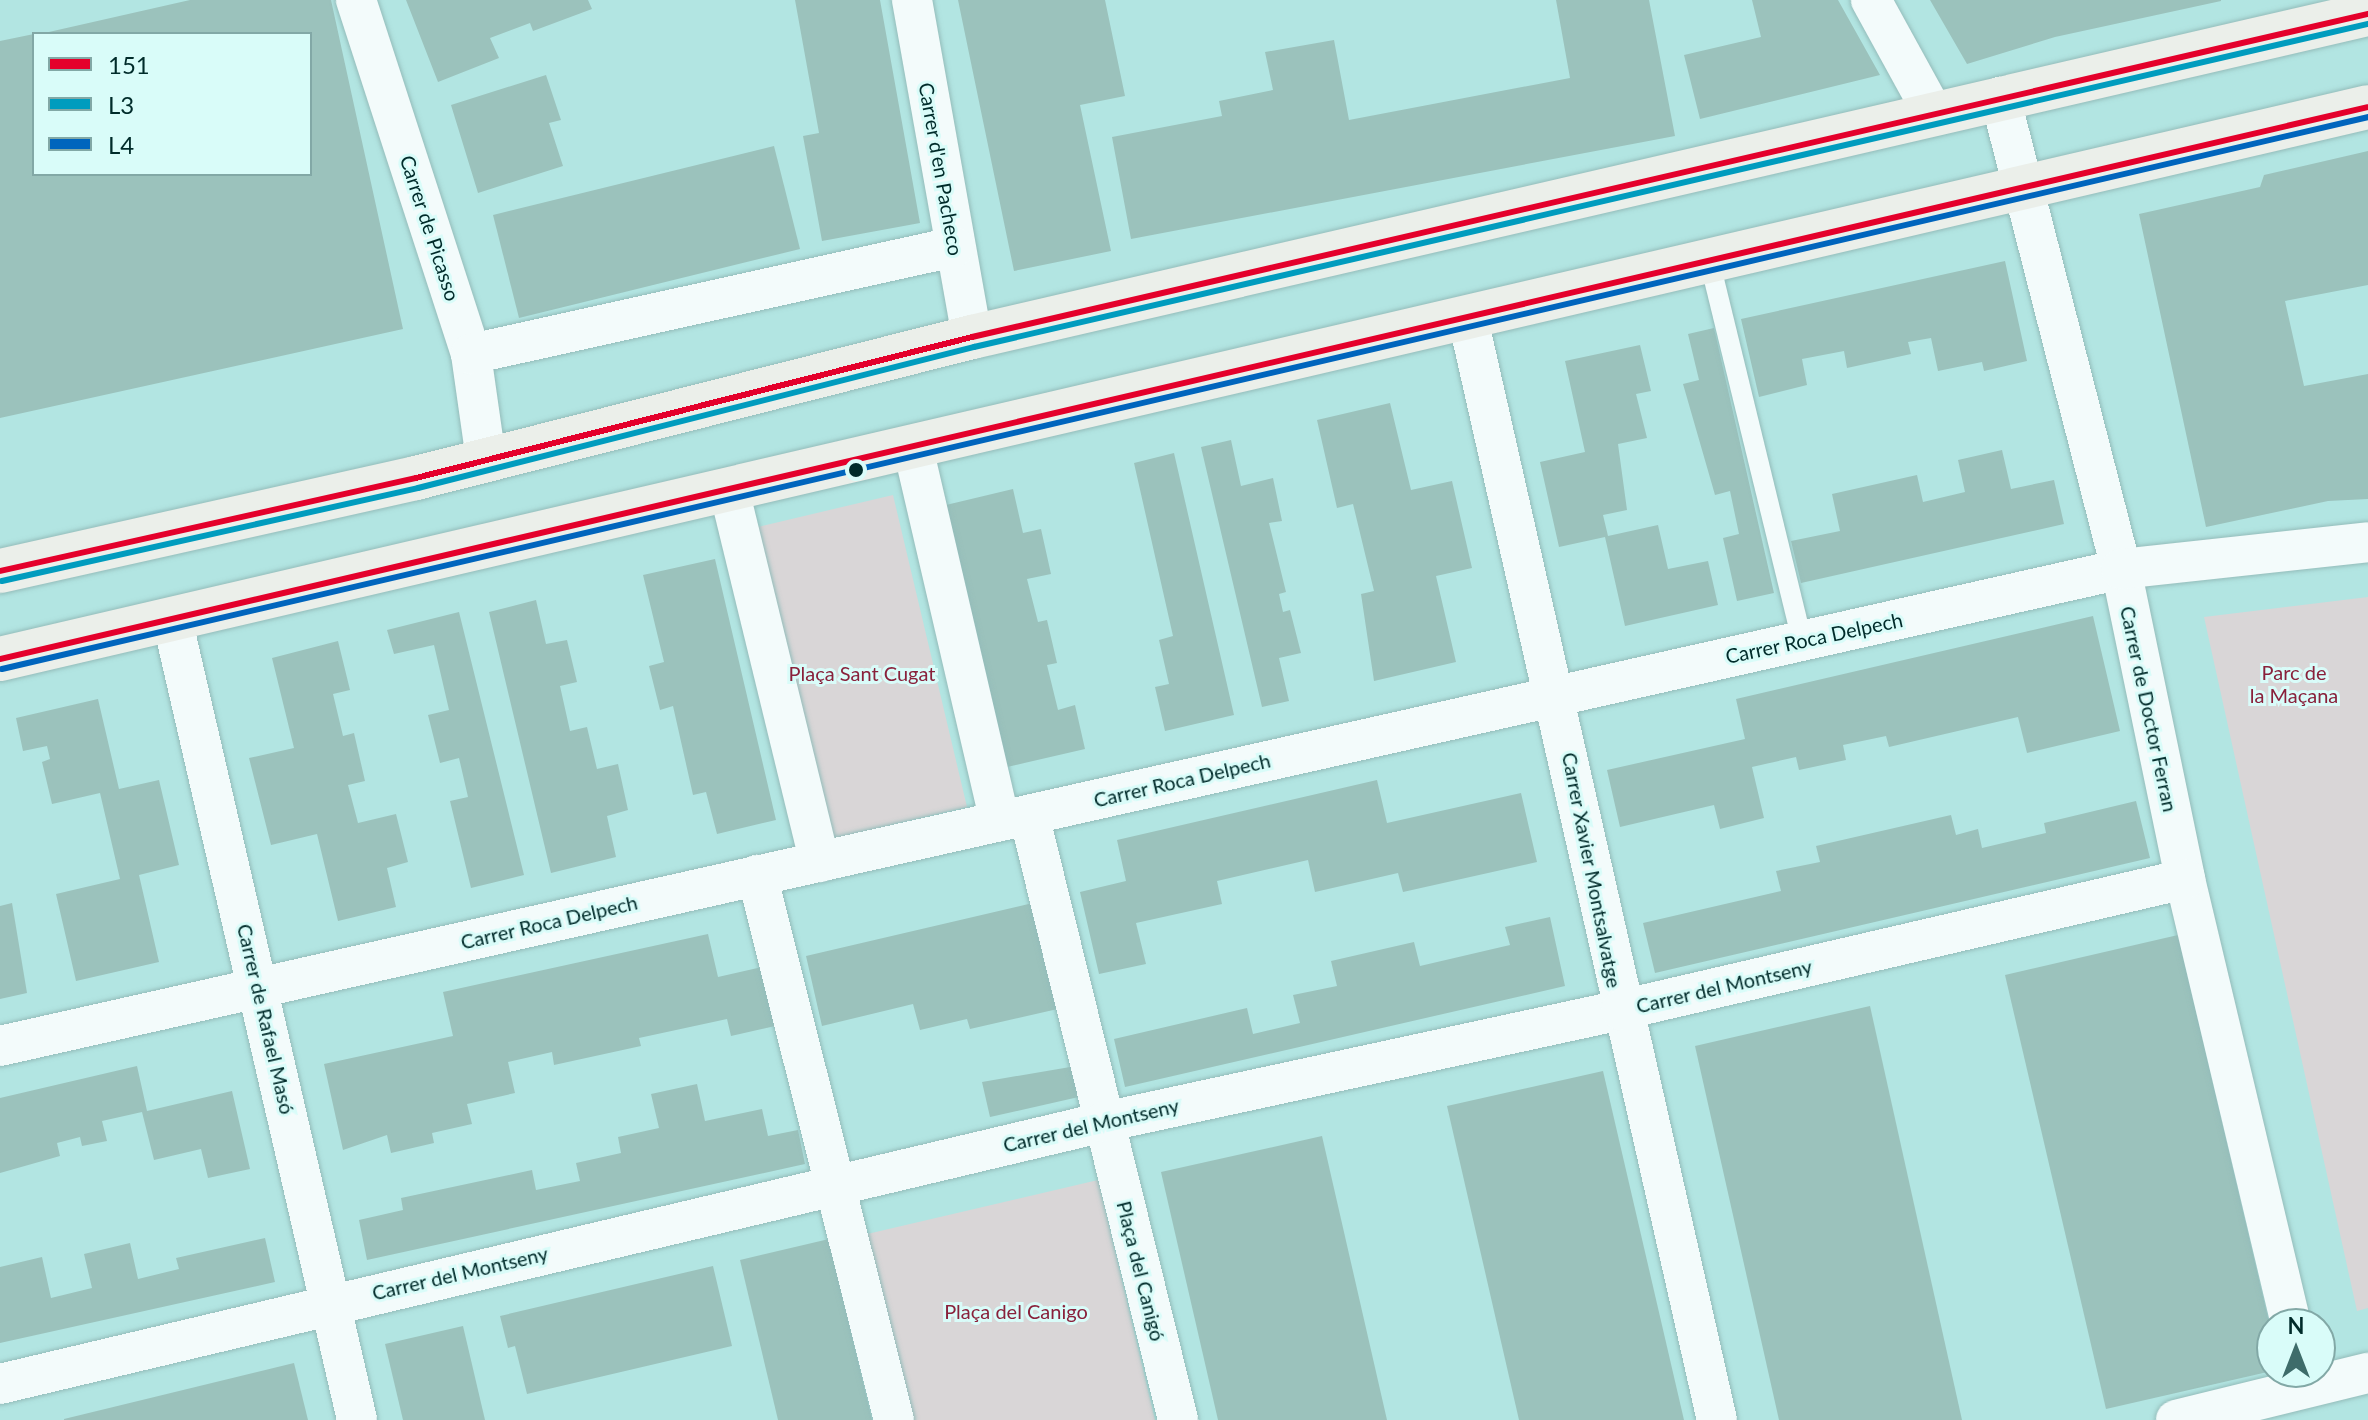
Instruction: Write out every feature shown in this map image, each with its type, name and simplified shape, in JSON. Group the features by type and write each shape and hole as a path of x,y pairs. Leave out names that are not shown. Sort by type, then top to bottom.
{"main road":[{"path":"0,571 486,459 972,337 2368,14"},
{"path":"0,659 2022,191 2368,107"}],"street":[{"name":"Carrer de Picasso","path":"356,0 471,354 486,459"},
{"name":"Carrer d'en Pacheco","path":"912,0 972,337"},
{"path":"1871,0 1933,113"},
{"name":"Carrer de Doctor Ferran","path":"2000,97 2121,569 2185,879 2287,1308"},
{"path":"471,354 954,247"},
{"name":"Carrer Xavier Montsalvatge","path":"1468,319 1554,694 1621,1010 1717,1420"},
{"path":"913,448 1015,818"},
{"path":"729,490 820,862"},
{"name":"Carrer Roca Delpech","path":"0,1046 1554,694 2121,569 2368,542"},
{"name":"Carrer de Rafael Masó","path":"172,619 357,1420"},
{"name":"Plaça del Canigó","path":"1015,818 1104,1122 1178,1420"},
{"path":"757,875 894,1420"},
{"name":"Carrer del Montseny","path":"0,1384 1104,1122 1621,1010 2185,879"},
{"path":"2176,1420 2307,1394 2368,1373"}],"lane":[{"path":"1710,263 1802,641"}],"green space":[{"name":"Plaça Sant Cugat","path":"893,495 967,807 827,840 753,528"},
{"name":"Parc de la Maçana","path":"2368,597 2368,1308 2357,1311 2204,617"},
{"name":"Plaça del Canigo","path":"1098,1180 1155,1420 911,1420 863,1235"}],"building":[{"path":"190,0 331,0 403,329 0,418 0,41 32,34 32,176 312,176 312,32 49,32"},
{"path":"406,0 588,0 592,9 533,31 530,23 490,38 499,58 438,82"},
{"path":"795,0 880,0 920,223 822,241 803,136 819,133"},
{"path":"958,0 1105,0 1125,96 1080,105 1111,251 1014,271"},
{"path":"1556,0 1649,0 1675,136 1131,239 1112,137 1222,116 1219,101 1273,90 1265,52 1334,40 1349,120 1570,78"},
{"path":"1752,0 1838,0 1880,75 1700,119 1684,55 1761,37"},
{"path":"1930,0 2221,1 2055,37 1967,64"},
{"path":"546,75 561,120 549,123 563,166 478,193 451,105"},
{"path":"774,146 800,249 519,318 493,215"},
{"path":"2368,151 2368,285 2285,301 2304,386 2368,374 2368,499 2328,501 2206,527 2139,214 2260,187 2264,175"},
{"path":"2005,261 2027,361 1984,371 1982,362 1938,371 1931,338 1908,342 1911,354 1847,368 1844,351 1802,359 1807,385 1759,397 1741,319"},
{"path":"1714,328 1774,593 1737,601 1723,538 1739,534 1730,491 1715,495 1683,384 1699,380 1688,334"},
{"path":"1640,345 1651,391 1636,394 1647,438 1618,444 1627,510 1603,515 1608,536 1658,525 1668,569 1708,561 1718,605 1625,626 1605,537 1559,547 1540,462 1585,452 1565,361"},
{"path":"1390,403 1411,490 1452,481 1472,568 1436,576 1456,662 1374,681 1361,594 1374,591 1353,504 1337,508 1317,420"},
{"path":"1231,440 1241,486 1273,478 1282,521 1269,523 1286,592 1279,594 1283,612 1290,610 1301,653 1279,658 1289,701 1262,707 1201,447"},
{"path":"2002,450 2011,489 2054,480 2064,524 1801,583 1791,541 1840,531 1832,494 1917,475 1923,502 1965,492 1958,460"},
{"path":"1174,453 1234,715 1165,731 1155,687 1169,684 1159,640 1173,636 1134,463"},
{"path":"1013,489 1023,533 1041,529 1051,574 1027,579 1038,622 1047,620 1057,663 1047,665 1058,710 1075,705 1085,749 1007,767 946,505"},
{"path":"715,559 776,820 717,834 706,792 693,795 673,706 660,710 649,666 664,662 643,575"},
{"path":"536,600 546,644 567,640 577,682 560,686 570,731 587,727 597,769 618,764 628,810 607,816 616,857 551,873 489,612"},
{"path":"459,612 524,875 471,888 450,801 468,797 459,758 440,763 428,715 449,710 434,645 394,654 387,630"},
{"path":"2093,616 2120,731 2027,753 2018,717 1889,747 1886,736 1843,745 1846,760 1799,770 1796,757 1752,767 1764,818 1720,829 1714,805 1620,827 1607,770 1745,739 1736,699"},
{"path":"338,641 350,690 333,694 343,736 354,733 365,781 348,785 358,823 396,814 408,862 387,868 396,907 338,921 317,834 271,845 249,758 294,748 272,658"},
{"path":"98,699 119,789 159,780 179,865 139,875 159,962 76,981 56,894 120,879 100,793 52,804 42,762 50,759 47,746 23,751 16,718"},
{"path":"1377,780 1387,823 1521,793 1537,862 1403,892 1398,873 1315,892 1308,860 1217,881 1222,904 1136,923 1146,964 1099,974 1080,892 1126,881 1117,840"},
{"path":"2136,801 2150,858 1655,973 1643,923 1781,891 1776,871 1820,862 1816,846 1951,815 1956,835 1978,829 1982,848 2046,833 2044,823"},
{"path":"1037,902 1062,1008 970,1029 967,1019 920,1030 913,1004 822,1026 806,956"},
{"path":"12,903 27,993 0,999 0,906"},
{"path":"1550,917 1565,986 1125,1087 1114,1039 1247,1008 1253,1034 1300,1023 1293,995 1337,986 1331,961 1414,942 1420,966 1510,945 1505,927"},
{"path":"708,934 718,977 762,967 775,1026 731,1036 727,1019 639,1038 641,1046 554,1065 552,1052 508,1062 515,1093 467,1104 472,1124 432,1133 434,1143 391,1153 387,1135 343,1150 324,1064 453,1036 443,992"},
{"path":"2178,935 2266,1308 2256,1308 2256,1375 2106,1409 2005,975"},
{"path":"1870,1006 1962,1420 1779,1420 1695,1046"},
{"path":"137,1066 147,1111 232,1091 250,1169 208,1178 201,1149 154,1160 142,1112 102,1121 107,1141 82,1146 80,1137 57,1143 60,1156 0,1173 0,1098"},
{"path":"1076,1066 1083,1096 990,1117 982,1082"},
{"path":"1603,1071 1684,1420 1519,1420 1447,1106"},
{"path":"697,1084 705,1121 762,1109 768,1136 798,1130 805,1164 367,1260 359,1220 403,1210 401,1198 532,1170 536,1190 580,1181 576,1163 621,1153 618,1137 659,1128 651,1094"},
{"path":"1322,1136 1387,1420 1218,1420 1161,1172"},
{"path":"265,1238 275,1282 0,1343 0,1267 42,1257 51,1298 92,1288 84,1254 130,1243 138,1279 179,1269 176,1258"},
{"path":"829,1239 872,1420 778,1420 740,1260"},
{"path":"713,1266 732,1346 527,1394 515,1346 508,1348 500,1316"},
{"path":"463,1326 485,1420 403,1420 385,1344"},
{"path":"294,1363 308,1420 64,1420 64,1419"}],"transit line":[{"name":"151","path":"0,571 416,478 972,337 2368,14"},
{"name":"L3","path":"2,581 418,488 974,347 2368,24"},
{"name":"151","path":"0,659 2368,107"},
{"name":"L4","path":"2,669 2368,117"}]}
